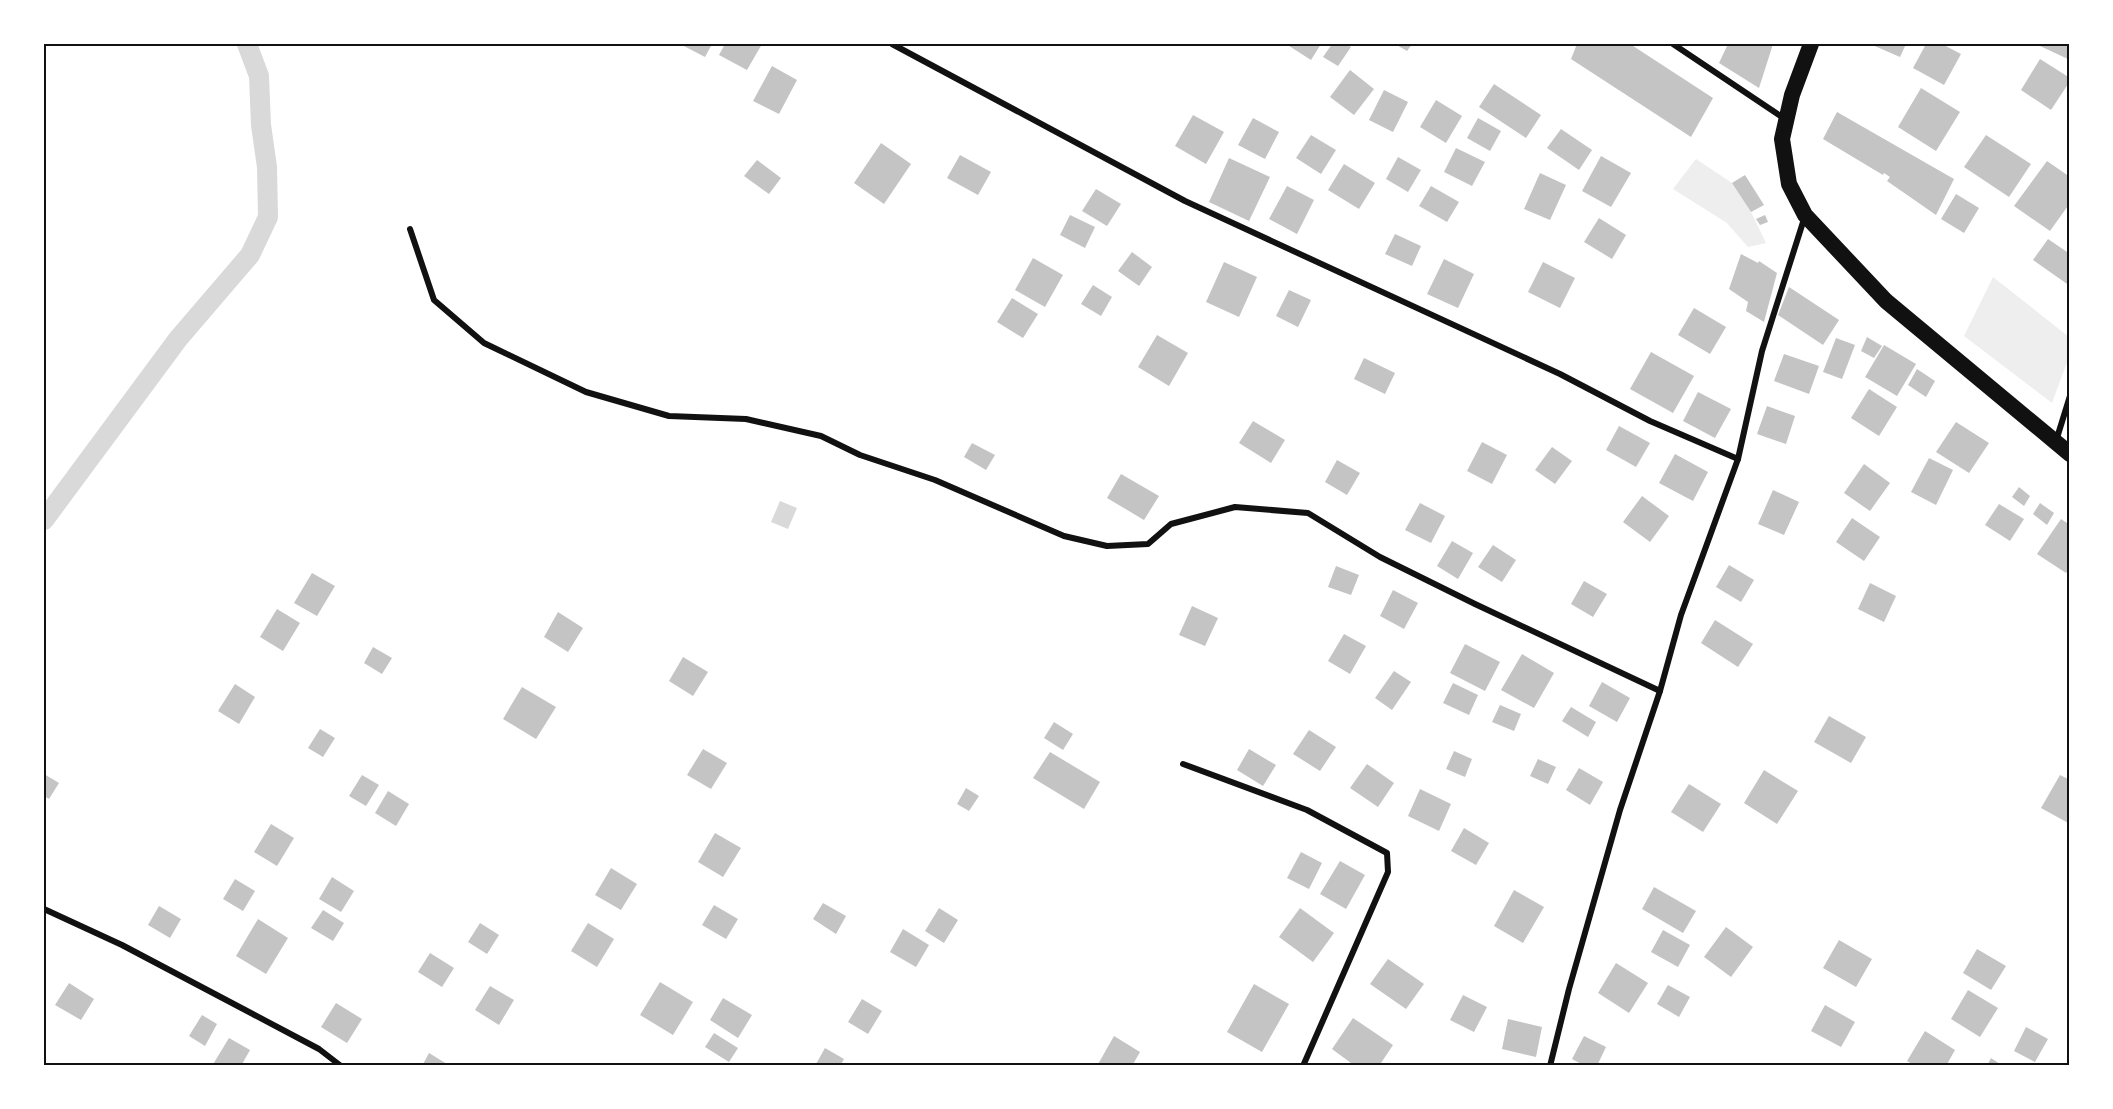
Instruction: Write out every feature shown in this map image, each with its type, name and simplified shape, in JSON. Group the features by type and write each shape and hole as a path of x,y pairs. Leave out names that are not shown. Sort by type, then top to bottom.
{"highway":[{"path":"1811,44 1791,95 1782,139 1789,184 1805,215 1886,301 2070,454"}],"street":[{"path":"892,44 1185,201 1560,374 1650,421 1738,459"},
{"path":"1673,44 1785,119"},
{"path":"1550,1065 1620,810 1660,691 1681,615 1738,459 1762,351 1805,215"},
{"path":"410,230 434,300 484,343 586,392 669,416 746,419 821,436 860,454 934,480 1064,536 1107,546 1148,544 1171,524 1235,507 1308,513 1380,557 1660,691"},
{"path":"2055,442 2070,396"},
{"path":"1183,765 1307,810 1387,853 1388,872 1303,1065"},
{"path":"44,909 142,956 318,1049 341,1065"}],"shaded area":[{"path":"1696,159 1732,183 1751,212 1766,243 1748,247 1727,223 1673,189"},
{"path":"1993,277 2069,337 2069,357 2052,403 1964,336"},
{"path":"780,501 797,508 788,529 771,522"}],"building":[{"path":"680,44 712,44 705,57"},
{"path":"725,44 762,44 747,70 719,55"},
{"path":"1286,44 1321,44 1311,60"},
{"path":"1332,44 1346,44 1351,47 1338,66 1323,57"},
{"path":"1395,44 1412,44 1407,51"},
{"path":"1577,44 1630,44 1713,98 1691,137 1571,59"},
{"path":"1728,44 1773,44 1759,88 1719,63"},
{"path":"1870,44 1906,44 1900,57"},
{"path":"1926,44 1942,44 1961,54 1944,85 1913,68"},
{"path":"2070,44 2070,60 2038,45"},
{"path":"2040,59 2070,78 2051,110 2021,90"},
{"path":"772,66 797,80 779,114 753,101"},
{"path":"1350,70 1374,89 1354,115 1330,97"},
{"path":"1494,84 1541,115 1526,138 1479,107"},
{"path":"1921,88 1960,112 1936,151 1898,127"},
{"path":"1384,90 1408,102 1393,132 1369,120"},
{"path":"1436,100 1462,116 1446,143 1420,127"},
{"path":"1837,112 1954,179 1936,215 1887,181 1890,177 1823,139"},
{"path":"1193,115 1224,132 1206,164 1175,146"},
{"path":"1253,118 1279,132 1265,159 1238,145"},
{"path":"1478,118 1501,131 1490,151 1467,138"},
{"path":"1561,129 1592,150 1579,170 1547,148"},
{"path":"1311,135 1336,150 1321,174 1296,158"},
{"path":"1986,135 2031,164 2009,197 1964,167"},
{"path":"881,143 911,164 884,204 854,183"},
{"path":"1456,148 1485,162 1472,186 1444,172"},
{"path":"960,155 991,172 978,195 947,178"},
{"path":"1601,156 1631,173 1611,207 1582,191"},
{"path":"1398,157 1421,170 1408,192 1386,179"},
{"path":"1229,158 1270,177 1249,221 1209,202"},
{"path":"757,160 781,178 769,194 744,176"},
{"path":"2047,161 2070,177 2070,203 2050,231 2014,206"},
{"path":"1344,164 1375,183 1359,209 1328,190"},
{"path":"1540,173 1566,185 1550,220 1524,209"},
{"path":"1745,175 1764,205 1751,212 1732,183"},
{"path":"1287,186 1314,200 1297,234 1269,219"},
{"path":"1431,186 1459,202 1447,222 1419,206"},
{"path":"1096,189 1121,204 1107,226 1082,211"},
{"path":"1956,194 1979,208 1964,233 1941,219"},
{"path":"1070,215 1095,227 1085,248 1060,235"},
{"path":"1765,215 1768,222 1760,225 1756,219"},
{"path":"1599,218 1626,235 1612,259 1584,242"},
{"path":"1395,234 1421,246 1412,266 1385,254"},
{"path":"2048,239 2070,254 2070,286 2033,260"},
{"path":"1132,252 1152,267 1139,286 1118,271"},
{"path":"1741,254 1758,263 1759,261 1777,273 1764,322 1746,311 1748,302 1729,289"},
{"path":"1033,258 1063,275 1045,307 1015,290"},
{"path":"1444,259 1474,274 1458,308 1427,294"},
{"path":"1224,262 1257,277 1239,317 1206,302"},
{"path":"1543,262 1575,278 1560,308 1528,292"},
{"path":"1093,285 1112,297 1101,316 1081,304"},
{"path":"1789,287 1839,320 1823,345 1778,315"},
{"path":"1289,290 1311,300 1298,327 1276,316"},
{"path":"1012,298 1038,314 1023,338 997,322"},
{"path":"1694,308 1726,327 1710,354 1678,335"},
{"path":"1157,335 1188,353 1169,386 1138,367"},
{"path":"1867,337 1882,346 1874,358 1861,351"},
{"path":"1836,338 1855,345 1842,379 1823,372"},
{"path":"1884,345 1916,364 1897,396 1865,377"},
{"path":"1651,352 1694,376 1673,413 1630,389"},
{"path":"1784,354 1819,366 1809,394 1774,381"},
{"path":"1364,358 1395,373 1385,394 1354,379"},
{"path":"1917,369 1935,381 1926,397 1908,385"},
{"path":"1869,389 1897,407 1879,436 1851,418"},
{"path":"1698,392 1731,409 1715,438 1683,421"},
{"path":"1767,406 1795,416 1786,444 1757,434"},
{"path":"1253,421 1285,440 1271,463 1239,443"},
{"path":"1956,422 1989,443 1969,473 1936,452"},
{"path":"1619,426 1650,443 1636,467 1606,450"},
{"path":"1482,442 1507,455 1492,484 1467,471"},
{"path":"972,443 995,455 986,470 964,457"},
{"path":"1552,447 1572,461 1555,484 1535,470"},
{"path":"1675,454 1708,472 1693,501 1659,483"},
{"path":"1929,458 1953,470 1936,505 1911,492"},
{"path":"1337,460 1360,473 1347,495 1325,482"},
{"path":"1864,464 1890,483 1870,511 1844,493"},
{"path":"1121,474 1159,496 1144,520 1107,498"},
{"path":"2019,487 2030,496 2024,506 2012,497"},
{"path":"1773,490 1799,502 1784,535 1758,524"},
{"path":"1642,496 1669,516 1650,542 1623,522"},
{"path":"1420,503 1445,516 1431,543 1405,530"},
{"path":"2040,503 2054,513 2047,525 2033,514"},
{"path":"1999,504 2024,519 2010,541 1985,525"},
{"path":"1852,518 1880,537 1864,561 1836,542"},
{"path":"2061,519 2070,525 2070,567 2066,573 2037,554"},
{"path":"1452,541 1473,553 1458,579 1437,566"},
{"path":"1493,545 1516,560 1502,582 1478,567"},
{"path":"1729,565 1754,580 1741,602 1716,587"},
{"path":"1336,566 1359,575 1351,595 1328,587"},
{"path":"312,573 335,586 317,616 294,603"},
{"path":"1584,581 1607,594 1593,617 1571,604"},
{"path":"1870,583 1896,596 1884,622 1858,609"},
{"path":"1393,590 1418,603 1404,629 1380,616"},
{"path":"1192,606 1218,618 1205,646 1179,635"},
{"path":"277,609 300,623 283,651 260,637"},
{"path":"558,612 583,628 568,652 544,637"},
{"path":"1715,620 1753,644 1738,667 1701,643"},
{"path":"1344,634 1366,646 1350,674 1328,661"},
{"path":"1465,644 1500,662 1485,691 1450,673"},
{"path":"373,647 392,658 382,674 364,663"},
{"path":"1522,654 1554,673 1534,708 1501,690"},
{"path":"683,657 708,672 693,696 669,681"},
{"path":"1394,671 1411,682 1392,710 1375,698"},
{"path":"1602,682 1630,698 1617,722 1589,706"},
{"path":"1453,683 1478,695 1469,715 1443,703"},
{"path":"235,684 255,697 239,724 218,711"},
{"path":"522,687 556,707 536,739 503,719"},
{"path":"1500,705 1521,714 1514,731 1492,722"},
{"path":"1571,707 1596,722 1588,737 1562,721"},
{"path":"1829,716 1866,737 1851,763 1814,742"},
{"path":"1054,722 1073,734 1063,750 1044,738"},
{"path":"320,729 335,738 323,757 308,748"},
{"path":"1309,730 1336,747 1320,771 1293,754"},
{"path":"703,749 727,763 711,789 687,775"},
{"path":"1249,749 1276,765 1263,786 1237,770"},
{"path":"1454,751 1472,759 1465,777 1446,769"},
{"path":"1050,752 1100,782 1084,809 1033,778"},
{"path":"1538,759 1556,767 1548,784 1530,776"},
{"path":"1367,764 1394,783 1378,807 1350,788"},
{"path":"1579,768 1603,782 1590,805 1566,790"},
{"path":"1764,770 1798,791 1777,824 1744,803"},
{"path":"44,774 59,783 49,799 44,796"},
{"path":"362,775 379,785 366,806 349,796"},
{"path":"2060,775 2070,780 2070,824 2041,808"},
{"path":"1689,784 1721,804 1703,832 1671,812"},
{"path":"966,788 979,796 969,811 957,804"},
{"path":"1420,789 1451,804 1439,831 1408,816"},
{"path":"388,791 409,804 396,826 375,813"},
{"path":"271,824 294,838 277,866 254,852"},
{"path":"1464,828 1489,843 1476,865 1451,851"},
{"path":"715,833 741,848 723,877 698,862"},
{"path":"1301,852 1322,863 1309,889 1287,878"},
{"path":"1340,861 1365,875 1346,909 1320,894"},
{"path":"611,868 637,884 621,910 595,895"},
{"path":"332,877 354,891 341,912 319,899"},
{"path":"235,879 255,891 243,911 223,899"},
{"path":"1654,887 1696,911 1683,933 1642,909"},
{"path":"1514,890 1544,907 1523,943 1494,926"},
{"path":"823,903 846,916 836,934 813,919"},
{"path":"714,905 738,919 726,939 702,925"},
{"path":"159,906 181,919 170,938 148,925"},
{"path":"939,908 958,920 944,943 925,931"},
{"path":"1300,908 1334,933 1313,962 1279,937"},
{"path":"323,910 344,923 333,941 311,928"},
{"path":"258,919 288,938 266,974 236,956"},
{"path":"480,923 499,935 487,954 468,942"},
{"path":"588,923 614,939 597,967 571,951"},
{"path":"1726,927 1753,947 1731,977 1704,957"},
{"path":"903,929 929,945 916,967 890,952"},
{"path":"1663,930 1690,945 1678,967 1651,952"},
{"path":"1839,940 1872,959 1856,987 1823,968"},
{"path":"1977,949 2006,966 1991,990 1963,973"},
{"path":"430,953 454,968 442,987 418,972"},
{"path":"1388,959 1424,984 1406,1009 1370,984"},
{"path":"1616,963 1648,983 1629,1013 1598,993"},
{"path":"660,982 693,1002 673,1035 640,1015"},
{"path":"69,983 94,999 81,1020 55,1005"},
{"path":"1254,984 1289,1004 1262,1052 1227,1032"},
{"path":"1668,985 1690,997 1679,1017 1657,1004"},
{"path":"490,986 514,1000 499,1025 475,1010"},
{"path":"1968,990 1998,1008 1980,1037 1951,1019"},
{"path":"1463,995 1487,1007 1474,1032 1450,1020"},
{"path":"723,998 752,1015 738,1038 710,1020"},
{"path":"862,999 882,1011 868,1034 848,1022"},
{"path":"336,1003 362,1019 347,1043 321,1027"},
{"path":"1825,1005 1855,1022 1841,1047 1811,1031"},
{"path":"202,1015 217,1024 205,1046 189,1036"},
{"path":"1353,1018 1393,1045 1379,1066 1355,1066 1332,1049"},
{"path":"1508,1019 1542,1027 1536,1057 1502,1049"},
{"path":"2026,1027 2048,1039 2035,1062 2014,1051"},
{"path":"1925,1031 1955,1050 1946,1066 1915,1066 1907,1061"},
{"path":"714,1033 738,1048 729,1062 705,1047"},
{"path":"1114,1036 1140,1052 1132,1066 1097,1066"},
{"path":"1584,1036 1606,1047 1597,1066 1585,1066 1572,1059"},
{"path":"229,1038 250,1050 241,1066 212,1066"},
{"path":"825,1048 844,1059 840,1066 816,1064"},
{"path":"429,1053 447,1064 446,1066 422,1066"},
{"path":"1991,1058 2003,1066 1987,1066"}],"waterway":[{"path":"44,520 178,339 250,255 268,217 267,167 261,125 259,76 247,44"}]}
